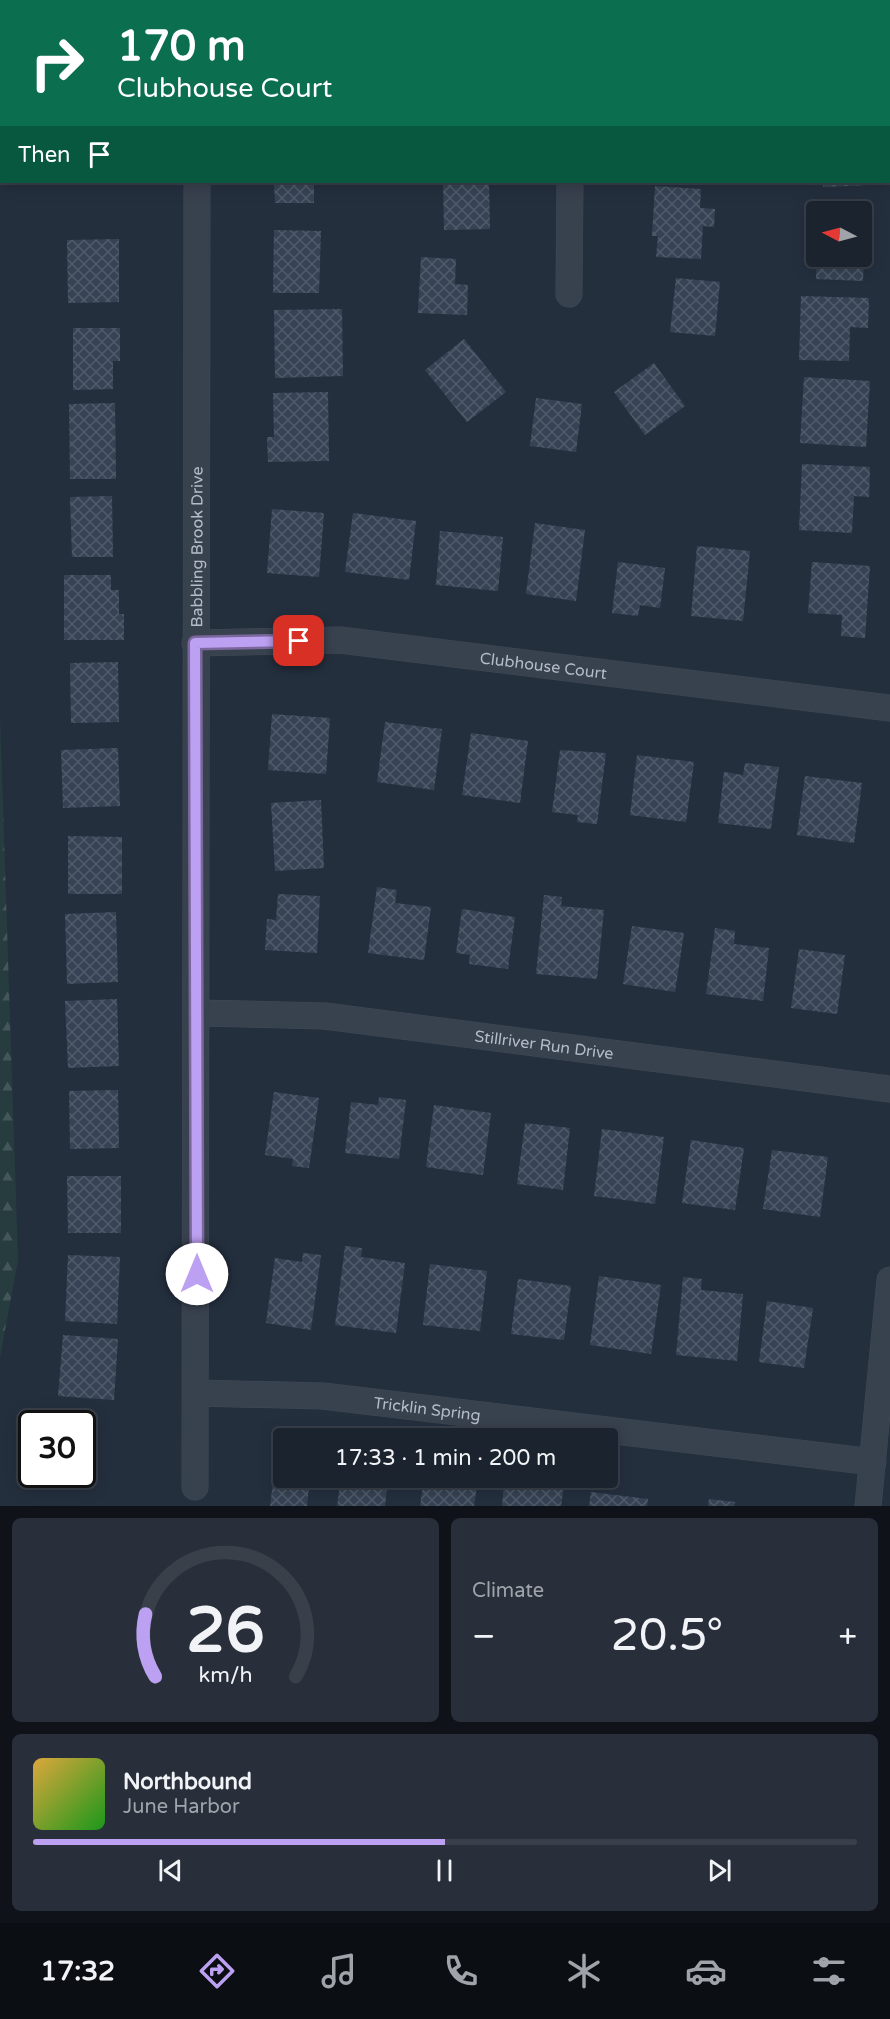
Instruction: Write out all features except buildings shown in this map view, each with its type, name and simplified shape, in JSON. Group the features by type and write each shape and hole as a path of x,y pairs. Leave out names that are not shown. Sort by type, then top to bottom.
{"street":[{"name":"Babbling Brook Drive","path":"195,1487 198,1013 195,643 197,183"},
{"path":"569,294 570,183"},
{"name":"Clubhouse Court","path":"195,643 340,640 890,708"},
{"name":"Stillriver Run Drive","path":"198,1013 325,1016 890,1089"},
{"path":"868,1506 890,1280"},
{"name":"Tricklin Spring","path":"196,1393 323,1396 873,1462"}],"green space":[{"path":"0,717 18,1260 0,1357"}],"route":[{"path":"197,1274 198,1013 195,643 299,641"}]}
